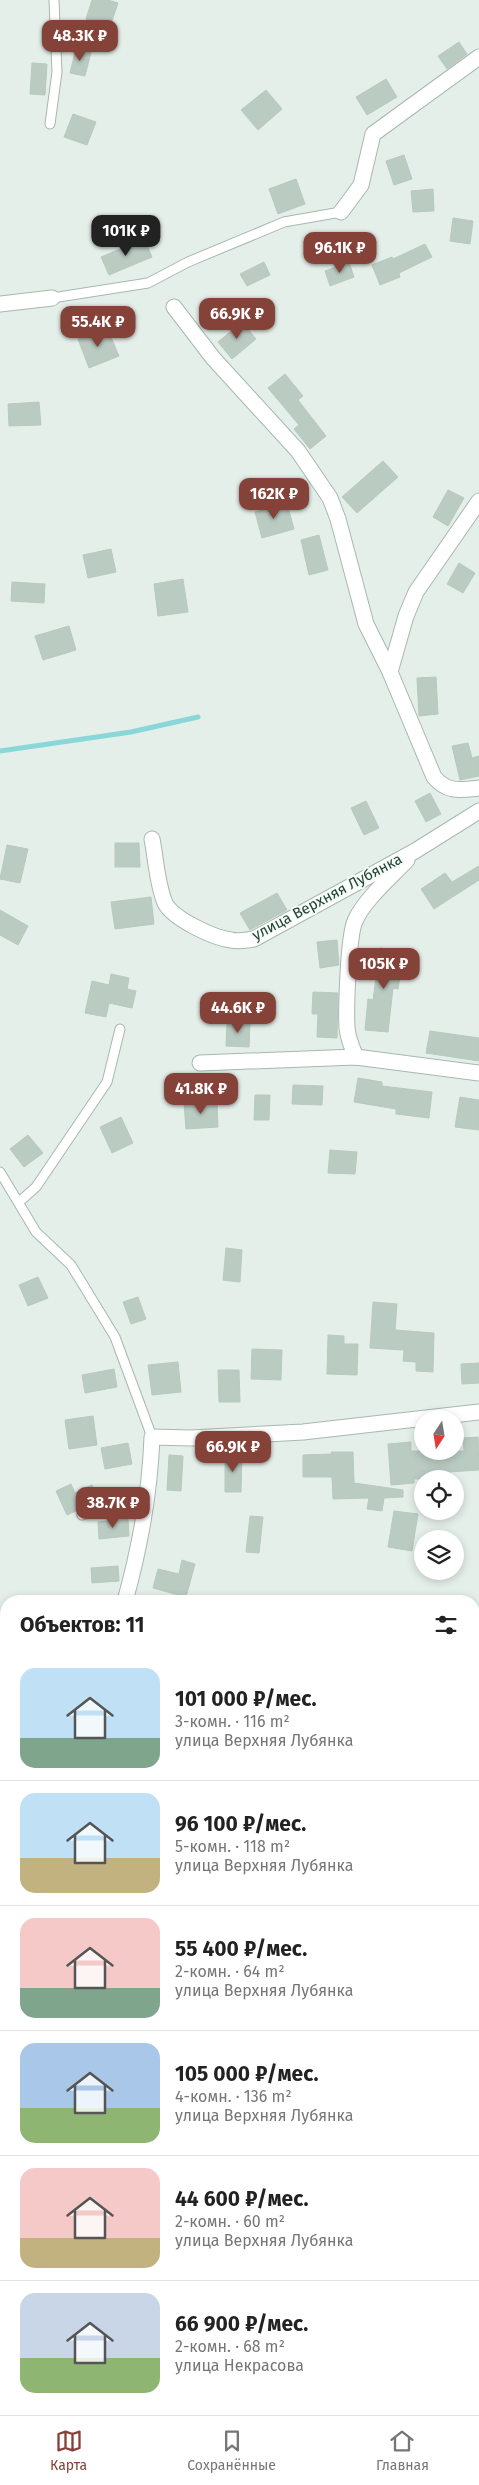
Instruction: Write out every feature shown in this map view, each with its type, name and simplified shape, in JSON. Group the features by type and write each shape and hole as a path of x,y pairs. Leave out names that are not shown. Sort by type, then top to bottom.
{"street":[{"path":"341,212 361,185 373,134 479,57"},
{"path":"1,304 52,298"},
{"path":"174,307 213,358 298,451 330,498 366,624 390,672 434,777 440,785 454,790 479,788"},
{"path":"390,672 406,616 416,592 479,501"},
{"name":"улица Верхняя Лубянка","path":"152,839 166,904 173,913 220,938 232,941 254,938 415,850 479,811"},
{"name":"улица Верхняя Лубянка","path":"356,1057 350,1045 347,1011 351,936 354,922 361,911 415,850"},
{"path":"200,1062 356,1057 479,1073"},
{"path":"127,1595 135,1566 148,1494 152,1437 191,1438 303,1432 479,1412"}],"lane":[{"path":"50,124 57,72 54,0"},
{"path":"52,298 148,283 188,262 284,222 341,212"},
{"path":"19,1202 36,1187 107,1082 120,1029"},
{"path":"0,1172 36,1232 71,1265 115,1337 152,1437"},
{"path":"82,1515 148,1494"}],"building":[{"path":"92,0 108,0 118,3 110,27 86,19"},
{"path":"459,42 467,54 447,69 438,56"},
{"path":"76,48 91,52 85,76 70,73"},
{"path":"32,63 47,64 45,95 30,94"},
{"path":"386,79 397,97 367,115 356,97"},
{"path":"266,90 282,109 258,130 241,110"},
{"path":"73,114 96,122 87,145 64,137"},
{"path":"404,155 412,179 394,185 386,161"},
{"path":"296,179 305,204 278,214 269,189"},
{"path":"433,189 434,211 413,212 411,191"},
{"path":"453,218 473,221 470,244 450,241"},
{"path":"144,239 152,257 109,275 101,257"},
{"path":"425,244 432,257 399,273 400,277 380,285 372,265 392,257 393,259"},
{"path":"264,262 270,275 247,286 240,274"},
{"path":"349,262 354,277 330,286 325,271"},
{"path":"242,322 256,339 232,359 218,342"},
{"path":"107,328 119,356 89,368 78,339"},
{"path":"285,374 303,396 298,400 326,436 310,449 294,429 299,425 268,388"},
{"path":"39,402 41,425 9,426 8,404"},
{"path":"383,461 398,477 357,513 342,497"},
{"path":"448,490 464,498 448,526 433,517"},
{"path":"287,503 294,529 262,538 255,512"},
{"path":"319,535 328,570 309,575 301,540"},
{"path":"111,549 116,572 88,578 83,555"},
{"path":"459,563 475,573 463,593 447,584"},
{"path":"183,579 188,612 158,616 154,584"},
{"path":"12,582 45,584 44,603 11,601"},
{"path":"69,626 76,650 43,660 35,636"},
{"path":"436,677 438,714 419,716 417,678"},
{"path":"468,743 472,758 479,756 479,776 460,780 452,746"},
{"path":"430,793 441,814 426,822 415,801"},
{"path":"366,801 379,828 364,835 351,808"},
{"path":"115,843 139,843 140,867 115,867"},
{"path":"7,845 28,849 20,883 0,879"},
{"path":"479,866 479,880 434,909 421,889 445,873 452,882"},
{"path":"277,893 287,910 250,930 240,913"},
{"path":"151,897 154,924 115,929 111,902"},
{"path":"0,910 28,926 18,945 0,935"},
{"path":"337,940 339,965 320,968 317,942"},
{"path":"380,948 404,951 398,989 393,988 388,1032 365,1030 368,999 373,1000"},
{"path":"111,974 129,978 127,989 136,991 132,1008 109,1003 106,1017 85,1013 92,981 109,985"},
{"path":"313,992 338,993 337,1038 317,1037 318,1014 312,1014"},
{"path":"227,1022 250,1023 249,1047 226,1046"},
{"path":"430,1031 479,1038 479,1061 426,1053"},
{"path":"358,1078 382,1082 382,1086 432,1092 429,1118 396,1114 396,1109 354,1102"},
{"path":"293,1085 323,1086 322,1105 292,1104"},
{"path":"255,1095 270,1095 269,1120 254,1120"},
{"path":"460,1097 479,1100 479,1130 455,1127"},
{"path":"217,1102 218,1127 186,1129 184,1103"},
{"path":"121,1117 133,1143 112,1153 100,1127"},
{"path":"28,1135 43,1153 24,1167 10,1149"},
{"path":"330,1150 357,1152 355,1174 328,1173"},
{"path":"226,1248 242,1250 240,1282 223,1280"},
{"path":"38,1277 48,1298 28,1306 19,1285"},
{"path":"138,1297 146,1319 131,1324 123,1302"},
{"path":"373,1302 397,1304 395,1330 434,1333 433,1372 416,1371 416,1362 403,1361 404,1350 370,1348"},
{"path":"328,1335 344,1336 344,1344 358,1344 357,1375 327,1374"},
{"path":"252,1349 282,1350 281,1380 251,1379"},
{"path":"178,1362 181,1392 152,1395 148,1365"},
{"path":"479,1363 479,1383 462,1384 461,1364"},
{"path":"114,1369 117,1387 85,1393 82,1375"},
{"path":"218,1370 239,1370 240,1402 219,1402"},
{"path":"93,1416 97,1445 69,1449 65,1420"},
{"path":"478,1437 479,1470 414,1470 414,1483 391,1485 388,1444 411,1442 414,1460 464,1460 464,1438"},
{"path":"128,1443 132,1464 105,1469 101,1448"},
{"path":"331,1452 353,1452 354,1483 403,1490 403,1497 384,1498 382,1511 367,1509 369,1498 333,1499 332,1477 303,1477 303,1455 332,1454"},
{"path":"169,1455 183,1456 181,1491 167,1490"},
{"path":"225,1455 242,1455 241,1492 225,1492"},
{"path":"71,1484 75,1493 92,1485 99,1500 67,1515 56,1491"},
{"path":"394,1511 414,1514 414,1520 417,1520 412,1551 388,1547"},
{"path":"250,1516 263,1517 259,1553 246,1552"},
{"path":"128,1519 129,1536 99,1539 98,1522"},
{"path":"182,1560 195,1564 187,1595 179,1595 153,1588 158,1569 179,1574"},
{"path":"118,1566 119,1581 92,1583 91,1568"}],"waterway":[{"path":"0,751 131,732 198,717"}]}
